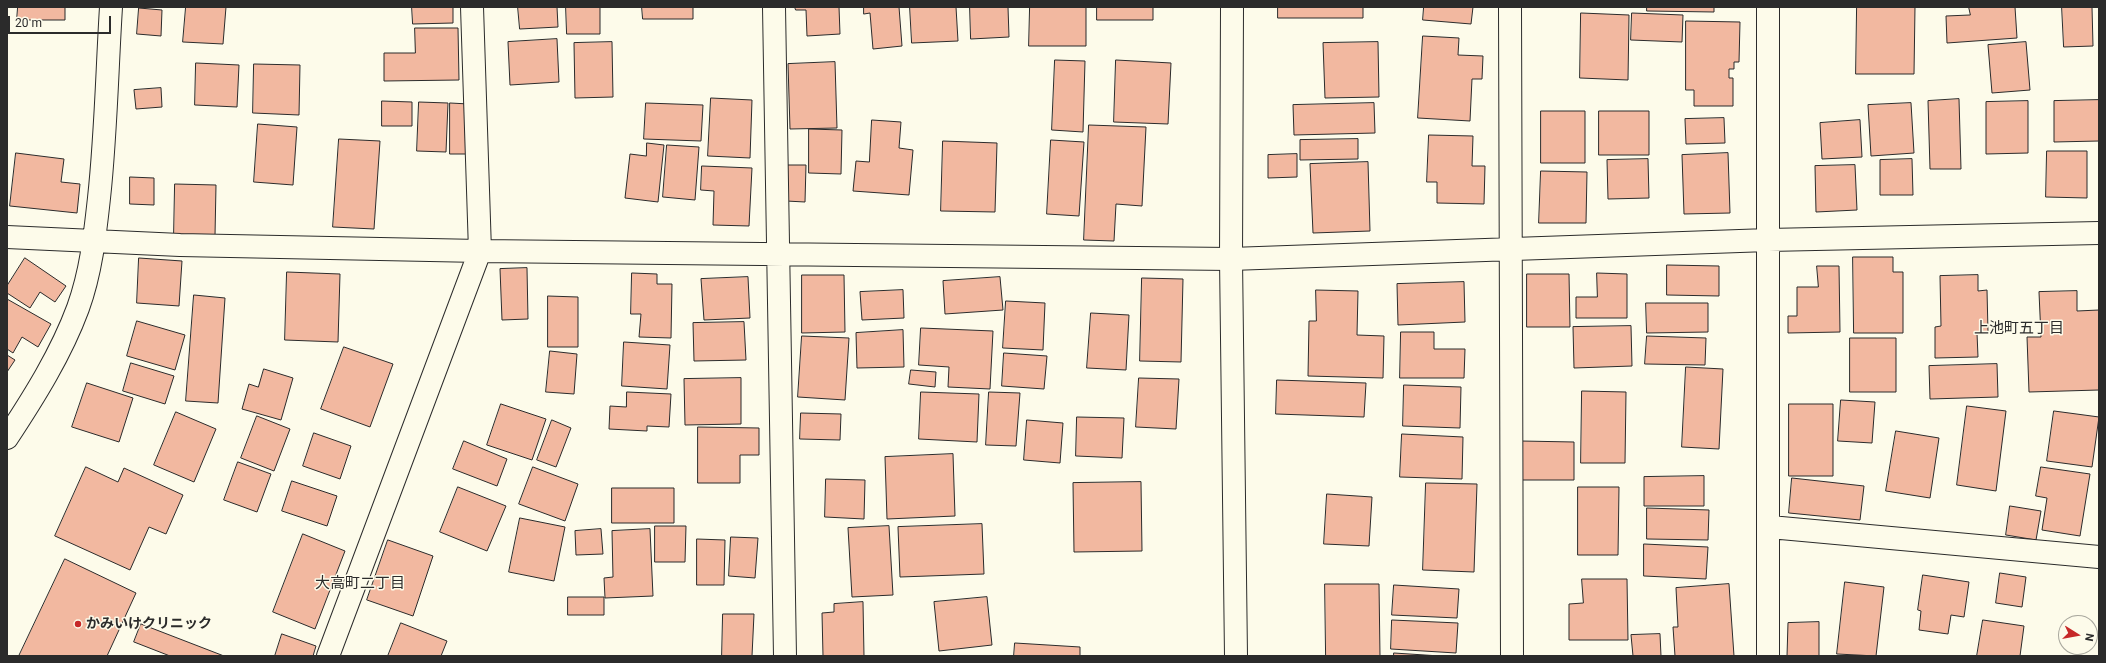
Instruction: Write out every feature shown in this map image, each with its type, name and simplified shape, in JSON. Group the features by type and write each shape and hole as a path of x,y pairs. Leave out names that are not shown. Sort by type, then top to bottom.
{"street":[{"path":"7,438 41,386 78,308 94,243 103,164 111,7"},
{"path":"328,656 480,251 472,7"},
{"path":"774,7 785,656"},
{"path":"1232,7 1231,259 1236,656"},
{"path":"1510,7 1509,250 1512,656"},
{"path":"1768,7 1770,527 1768,656"},
{"path":"7,237 94,243 480,251 1231,259 1768,240 2099,233"},
{"path":"1770,527 2099,557"}],"building":[{"path":"18,7 65,7 65,20 17,20"},
{"path":"186,7 226,7 223,44 183,42"},
{"path":"412,7 453,7 453,23 413,24"},
{"path":"518,7 557,7 558,27 520,29"},
{"path":"566,7 600,7 600,34 567,34"},
{"path":"642,7 693,7 693,19 643,19"},
{"path":"795,7 839,7 840,34 807,36 806,10 796,10"},
{"path":"864,7 899,7 902,46 873,49 870,13 864,14"},
{"path":"910,7 956,7 958,41 912,43"},
{"path":"970,7 1008,7 1009,37 971,39"},
{"path":"1030,7 1086,7 1086,46 1029,46"},
{"path":"1097,7 1153,7 1153,20 1097,20"},
{"path":"1278,7 1363,7 1363,18 1278,18"},
{"path":"1424,7 1473,7 1471,24 1423,20"},
{"path":"1647,7 1714,7 1714,12 1647,11"},
{"path":"1857,7 1915,7 1914,74 1856,74"},
{"path":"1969,7 2015,7 2017,38 1947,43 1946,16 1970,15"},
{"path":"2062,7 2092,7 2093,46 2064,47"},
{"path":"139,8 162,10 161,36 137,34"},
{"path":"1581,13 1629,15 1628,80 1580,78"},
{"path":"1632,13 1683,15 1682,42 1631,40"},
{"path":"1686,21 1740,22 1739,62 1734,62 1734,69 1729,69 1729,78 1733,78 1733,106 1694,106 1694,90 1686,90"},
{"path":"415,28 458,28 459,80 384,81 384,53 415,53"},
{"path":"1423,36 1459,38 1458,55 1483,56 1482,79 1472,79 1470,121 1418,118"},
{"path":"557,39 559,82 510,85 508,42"},
{"path":"612,42 613,97 575,98 574,43"},
{"path":"1378,42 1379,97 1325,98 1323,43"},
{"path":"2026,42 2030,90 1992,93 1988,45"},
{"path":"1055,60 1085,61 1083,132 1052,130"},
{"path":"1116,60 1171,63 1168,124 1114,122"},
{"path":"835,62 837,128 790,129 788,64"},
{"path":"196,63 239,65 237,107 195,105"},
{"path":"254,64 300,65 299,115 253,113"},
{"path":"161,88 162,107 136,109 134,90"},
{"path":"711,98 752,100 750,158 708,156"},
{"path":"1959,99 1961,169 1930,169 1928,101"},
{"path":"2099,100 2099,141 2054,142 2054,101"},
{"path":"382,101 412,102 412,126 382,126"},
{"path":"2028,101 2028,153 1986,154 1986,102"},
{"path":"419,102 448,103 446,152 417,151"},
{"path":"450,103 469,104 468,154 450,154"},
{"path":"646,103 703,105 701,141 644,139"},
{"path":"1374,103 1375,133 1294,135 1293,105"},
{"path":"1911,103 1914,153 1871,156 1868,105"},
{"path":"1541,111 1585,111 1585,163 1541,163"},
{"path":"1599,111 1649,111 1649,155 1599,155"},
{"path":"1724,118 1725,143 1686,144 1685,119"},
{"path":"872,120 901,122 899,148 913,150 909,195 853,191 856,161 869,162"},
{"path":"1860,120 1862,157 1822,159 1820,123"},
{"path":"258,124 297,127 293,185 254,182"},
{"path":"1089,125 1146,127 1142,206 1116,204 1114,241 1084,240"},
{"path":"809,129 842,130 841,174 809,173"},
{"path":"1429,135 1473,136 1472,166 1485,166 1484,204 1437,203 1437,182 1427,182"},
{"path":"339,139 380,141 374,229 333,227"},
{"path":"1358,139 1358,159 1300,160 1300,140"},
{"path":"1051,140 1084,142 1079,216 1047,214"},
{"path":"943,141 997,143 995,212 941,211"},
{"path":"647,143 664,145 658,202 625,198 630,154 646,156"},
{"path":"667,145 699,147 695,200 663,197"},
{"path":"2047,151 2087,151 2087,198 2046,197"},
{"path":"16,153 64,159 61,182 80,184 77,213 10,206"},
{"path":"1728,153 1730,213 1684,214 1682,155"},
{"path":"1297,154 1297,177 1268,178 1268,155"},
{"path":"1648,159 1649,198 1608,199 1607,160"},
{"path":"1912,159 1913,195 1880,195 1880,160"},
{"path":"1368,162 1370,231 1313,233 1310,164"},
{"path":"787,165 806,165 805,202 786,201"},
{"path":"1855,165 1857,210 1816,212 1815,166"},
{"path":"702,166 752,168 749,226 713,225 714,191 701,190"},
{"path":"1541,171 1587,172 1586,223 1539,223"},
{"path":"130,177 154,178 154,205 130,204"},
{"path":"175,184 216,185 215,236 174,234"},
{"path":"1853,257 1893,257 1893,272 1903,272 1903,333 1854,333"},
{"path":"25,258 66,286 55,302 40,292 30,308 7,293 7,286"},
{"path":"139,258 182,261 179,306 137,303"},
{"path":"1667,265 1719,266 1719,296 1667,295"},
{"path":"1817,266 1839,266 1840,332 1788,333 1788,316 1797,316 1797,287 1818,287"},
{"path":"527,268 528,319 502,320 500,269"},
{"path":"287,272 340,274 338,342 285,340"},
{"path":"632,273 657,274 657,284 672,284 671,338 639,337 641,314 631,314"},
{"path":"1597,273 1627,274 1627,318 1576,318 1576,297 1597,297"},
{"path":"1527,274 1569,274 1570,327 1527,327"},
{"path":"802,275 844,275 845,332 802,333"},
{"path":"1978,275 1978,291 1987,290 1988,332 1977,333 1978,357 1935,358 1935,327 1941,326 1940,276"},
{"path":"748,277 750,318 704,320 701,279"},
{"path":"1000,277 1003,310 945,314 943,281"},
{"path":"1142,278 1183,279 1181,362 1140,361"},
{"path":"1464,282 1465,322 1398,325 1397,284"},
{"path":"903,290 904,318 862,320 860,292"},
{"path":"1316,290 1358,291 1357,335 1384,336 1383,378 1308,376 1309,321 1316,321"},
{"path":"2077,291 2077,311 2099,310 2099,390 2029,392 2027,337 2041,337 2039,292"},
{"path":"194,295 225,298 218,403 186,401"},
{"path":"548,296 578,297 578,347 548,347"},
{"path":"7,299 51,324 38,347 22,337 13,353 7,349"},
{"path":"1006,301 1045,303 1043,350 1003,348"},
{"path":"1646,303 1708,303 1708,332 1647,333"},
{"path":"1091,313 1129,315 1126,370 1087,368"},
{"path":"137,321 185,335 175,370 127,356"},
{"path":"744,322 746,360 694,361 693,323"},
{"path":"1631,326 1632,366 1574,368 1573,327"},
{"path":"921,328 993,331 990,389 948,387 949,367 919,365"},
{"path":"903,330 904,367 857,368 856,333"},
{"path":"1401,332 1434,332 1434,349 1465,349 1464,378 1400,378"},
{"path":"802,336 849,338 845,400 798,397"},
{"path":"1647,336 1706,338 1705,365 1645,364"},
{"path":"1850,338 1896,338 1896,392 1850,392"},
{"path":"624,342 670,345 667,389 622,386"},
{"path":"344,347 393,364 370,427 321,409"},
{"path":"550,351 577,354 574,394 546,392"},
{"path":"1004,353 1047,356 1044,389 1002,386"},
{"path":"7,355 15,360 7,372"},
{"path":"131,363 174,376 165,404 123,391"},
{"path":"1997,364 1998,397 1930,399 1929,366"},
{"path":"1686,367 1723,369 1719,449 1682,447"},
{"path":"264,369 293,378 281,420 242,409 249,384 258,387"},
{"path":"911,370 936,372 935,387 909,384"},
{"path":"741,378 741,424 685,425 684,379"},
{"path":"1139,378 1179,379 1176,429 1136,427"},
{"path":"1277,380 1366,383 1364,417 1276,414"},
{"path":"87,383 133,398 119,442 72,427"},
{"path":"1404,385 1461,387 1460,428 1403,426"},
{"path":"1582,391 1626,392 1625,463 1581,463"},
{"path":"627,392 671,394 669,427 647,426 647,431 609,429 610,406 626,407"},
{"path":"921,392 979,394 977,442 919,439"},
{"path":"989,392 1020,393 1016,446 986,445"},
{"path":"1841,400 1875,402 1872,443 1838,441"},
{"path":"501,404 546,419 532,460 487,445"},
{"path":"1789,404 1833,404 1833,476 1789,476"},
{"path":"1967,406 2006,411 1996,491 1957,485"},
{"path":"2054,411 2099,417 2092,467 2047,461"},
{"path":"176,412 216,429 194,482 154,465"},
{"path":"801,413 841,414 840,440 800,439"},
{"path":"257,416 290,429 274,471 241,458"},
{"path":"1077,417 1124,418 1122,458 1076,456"},
{"path":"552,420 571,428 556,467 537,460"},
{"path":"1027,420 1063,423 1060,463 1024,460"},
{"path":"698,427 759,428 759,455 740,455 740,483 698,483"},
{"path":"1896,431 1939,438 1930,498 1886,491"},
{"path":"314,433 351,446 340,479 303,466"},
{"path":"1402,434 1463,437 1462,479 1400,477"},
{"path":"464,441 507,459 497,486 453,469"},
{"path":"1521,441 1574,442 1574,480 1520,480"},
{"path":"953,454 955,516 887,519 885,457"},
{"path":"238,462 271,474 257,512 224,500"},
{"path":"86,467 118,482 124,468 183,495 166,534 149,527 130,570 55,536"},
{"path":"533,467 578,484 565,521 519,504"},
{"path":"2041,467 2090,474 2080,536 2042,530 2047,498 2036,496"},
{"path":"1704,476 1704,506 1644,506 1644,477"},
{"path":"1792,478 1864,486 1860,520 1789,513"},
{"path":"826,479 865,480 864,519 825,517"},
{"path":"292,481 337,496 327,526 282,511"},
{"path":"1141,482 1142,551 1074,552 1073,483"},
{"path":"1426,483 1477,484 1474,572 1423,570"},
{"path":"458,487 506,506 487,551 440,532"},
{"path":"1578,487 1619,487 1618,555 1578,555"},
{"path":"612,488 674,488 674,523 612,523"},
{"path":"1327,494 1372,497 1369,546 1324,544"},
{"path":"2010,506 2041,511 2036,540 2006,535"},
{"path":"1647,508 1709,510 1708,540 1647,539"},
{"path":"520,518 565,527 554,581 509,572"},
{"path":"982,524 984,574 900,577 898,527"},
{"path":"655,526 686,526 685,562 655,562"},
{"path":"889,526 893,595 852,597 848,528"},
{"path":"601,529 603,554 576,555 575,531"},
{"path":"650,529 653,596 605,598 604,578 613,577 612,531"},
{"path":"303,534 345,551 315,629 273,612"},
{"path":"731,537 758,538 755,578 729,576"},
{"path":"697,539 725,540 724,585 697,585"},
{"path":"388,540 433,556 413,616 367,600"},
{"path":"1644,544 1708,547 1706,579 1644,576"},
{"name":"かみいけクリニック","path":"65,559 136,593 107,656 19,656"},
{"path":"2000,573 2026,577 2022,607 1996,603"},
{"path":"1923,575 1969,582 1964,617 1951,615 1948,634 1919,630 1921,611 1918,610"},
{"path":"1582,579 1627,579 1628,640 1569,640 1569,604 1583,603"},
{"path":"1845,582 1884,587 1876,656 1837,654"},
{"path":"1325,584 1379,584 1380,656 1326,656"},
{"path":"1729,584 1734,656 1675,656 1673,627 1678,627 1676,588"},
{"path":"1394,585 1459,589 1457,618 1392,615"},
{"path":"568,597 604,597 604,615 568,615"},
{"path":"987,597 992,645 939,651 934,602"},
{"path":"863,602 864,656 823,656 822,613 834,612 834,604"},
{"path":"723,614 754,614 752,656 722,656"},
{"path":"1392,620 1458,623 1456,653 1391,649"},
{"path":"1983,620 2024,626 2020,656 1977,656"},
{"path":"1819,622 1819,656 1787,656 1788,623"},
{"path":"401,623 447,641 441,656 388,656"},
{"path":"141,624 224,656 170,656 134,642"},
{"path":"282,634 316,646 313,656 275,656"},
{"path":"1660,634 1661,656 1633,656 1631,635"},
{"path":"1015,643 1080,647 1080,656 1014,656"},
{"path":"1394,653 1440,656 1394,656"}],"place":[{"name":"かみいけクリニック","path":"78,624"}],"district":[{"name":"上池町五丁目","path":"2019,329"},
{"name":"大高町二丁目","path":"360,584"}]}
